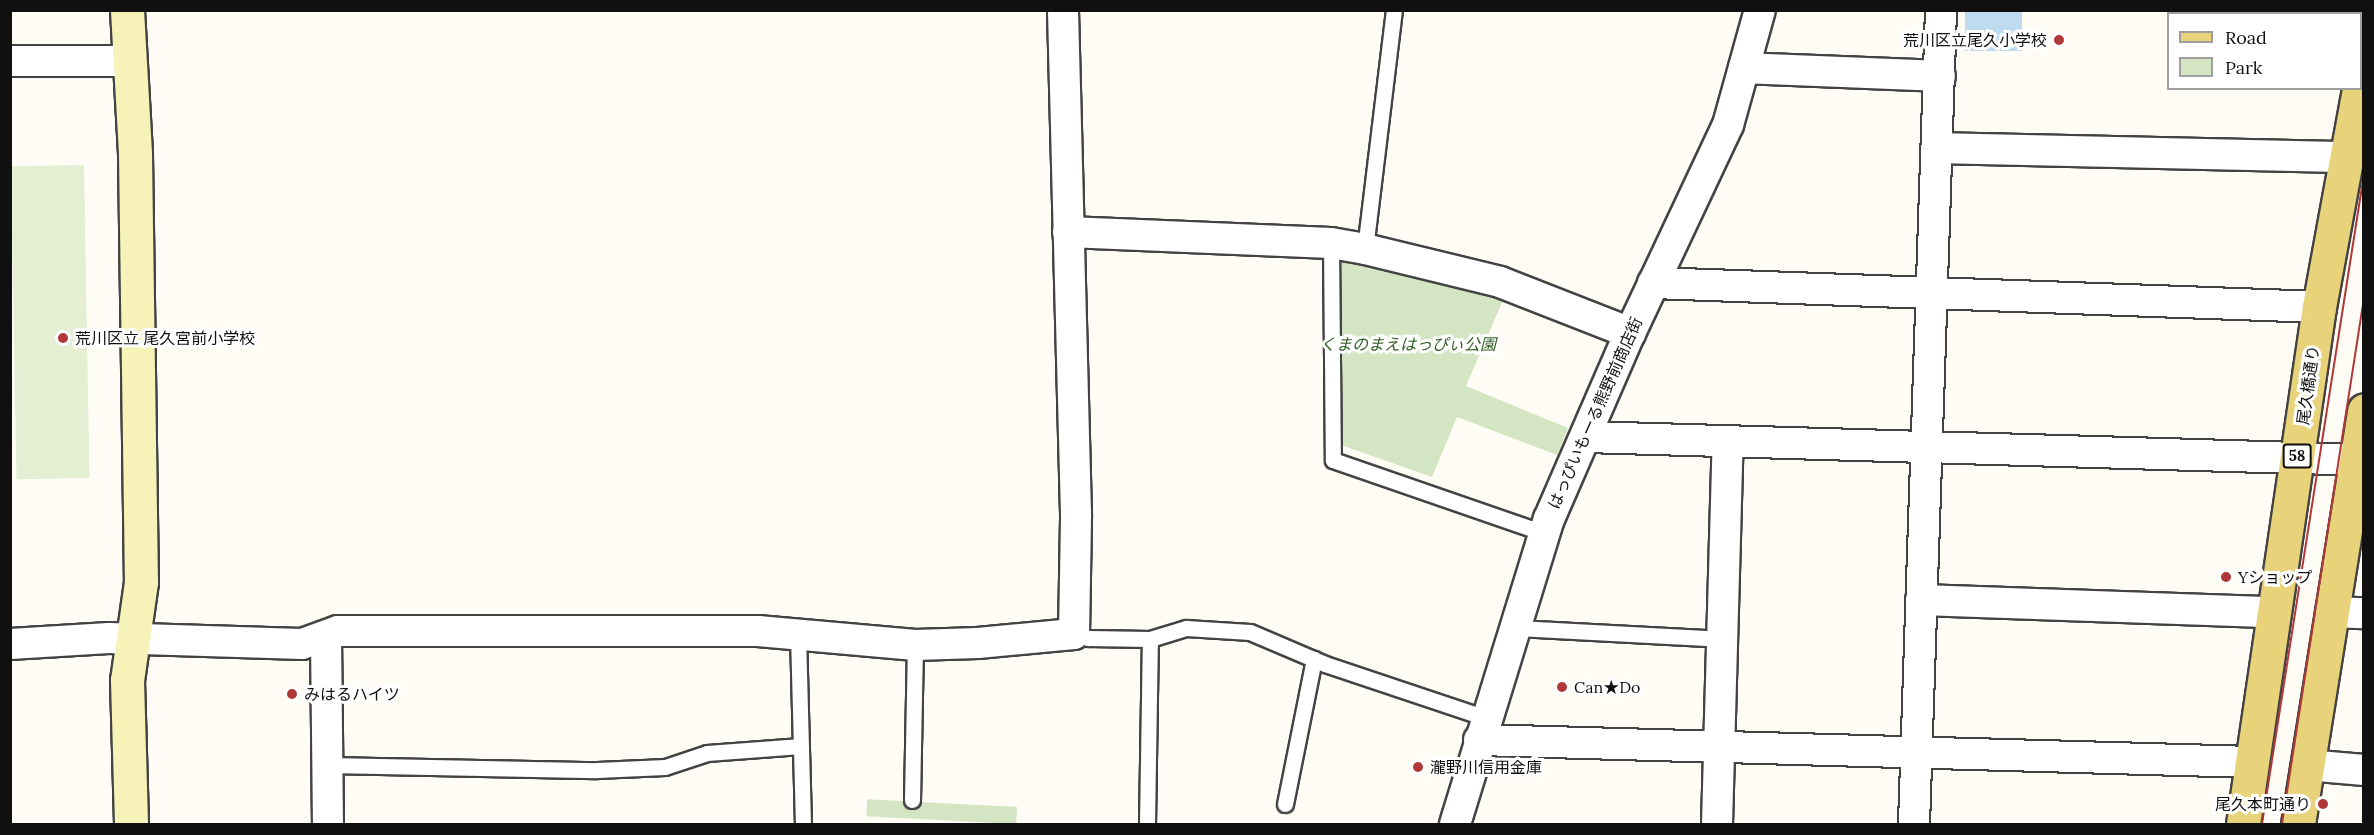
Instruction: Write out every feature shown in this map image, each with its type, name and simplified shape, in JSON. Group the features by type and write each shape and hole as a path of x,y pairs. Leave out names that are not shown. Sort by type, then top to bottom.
{"main road":[{"name":"尾久橋通り","path":"2243,825 2272,612 2319,307 2359,90"},
{"path":"2298,825 2331,612 2360,460 2364,410"}],"street":[{"path":"127,10 135,156 141,582 131,639 127,680 131,825"},
{"path":"10,644 131,639 302,644 338,631 798,634 915,645 978,644 1074,634 1076,514 1063,10"},
{"name":"はっぴいもーる熊野前商店街","path":"1455,825 1544,532 1630,333 1728,125 1760,10"},
{"path":"1914,825 1941,10"},
{"path":"10,61 129,61"},
{"path":"1744,68 1940,76"},
{"path":"1938,148 2347,157"},
{"path":"1068,232 1331,243 1365,249 1500,282 1630,333"},
{"path":"1653,283 2319,307"},
{"path":"1586,438 2360,460"},
{"path":"1717,825 1728,441"},
{"path":"1921,600 2272,612"},
{"path":"2331,612 2364,613"},
{"path":"326,636 328,825"},
{"path":"1483,729 1719,748 2252,762"},
{"path":"2307,765 2364,770"}],"lane":[{"path":"1365,249 1394,10"},
{"path":"1331,243 1332,460 1544,532"},
{"path":"1074,634 1088,638 1150,639 1186,628 1250,632 1483,729"},
{"path":"1515,628 1722,639"},
{"path":"798,634 803,825"},
{"path":"1147,825 1150,639"},
{"path":"912,800 915,645"},
{"path":"1285,804 1314,659"},
{"path":"327,765 597,770 665,767 707,753 801,746"}],"green space":[{"path":"84,165 89,478 16,479 11,166"},
{"name":"くまのまえはっぴぃ公園","path":"1334,256 1506,293 1466,386 1568,428 1557,455 1457,417 1432,477 1341,445"},
{"path":"867,799 1017,807 1016,824 866,816"}],"water":[{"path":"1965,11 2022,11 2022,51 1965,51"}],"tram line":[{"path":"2262,824 2364,174"},
{"path":"2282,824 2364,298"}],"place":[{"name":"荒川区立尾久小学校","path":"2059,40"},
{"name":"荒川区立 尾久宮前小学校","path":"63,338"},
{"name":"Yショップ","path":"2226,577"},
{"name":"Can★Do","path":"1562,687"},
{"name":"みはるハイツ","path":"292,694"},
{"name":"瀧野川信用金庫","path":"1418,767"},
{"name":"尾久本町通り","path":"2323,804"}]}
